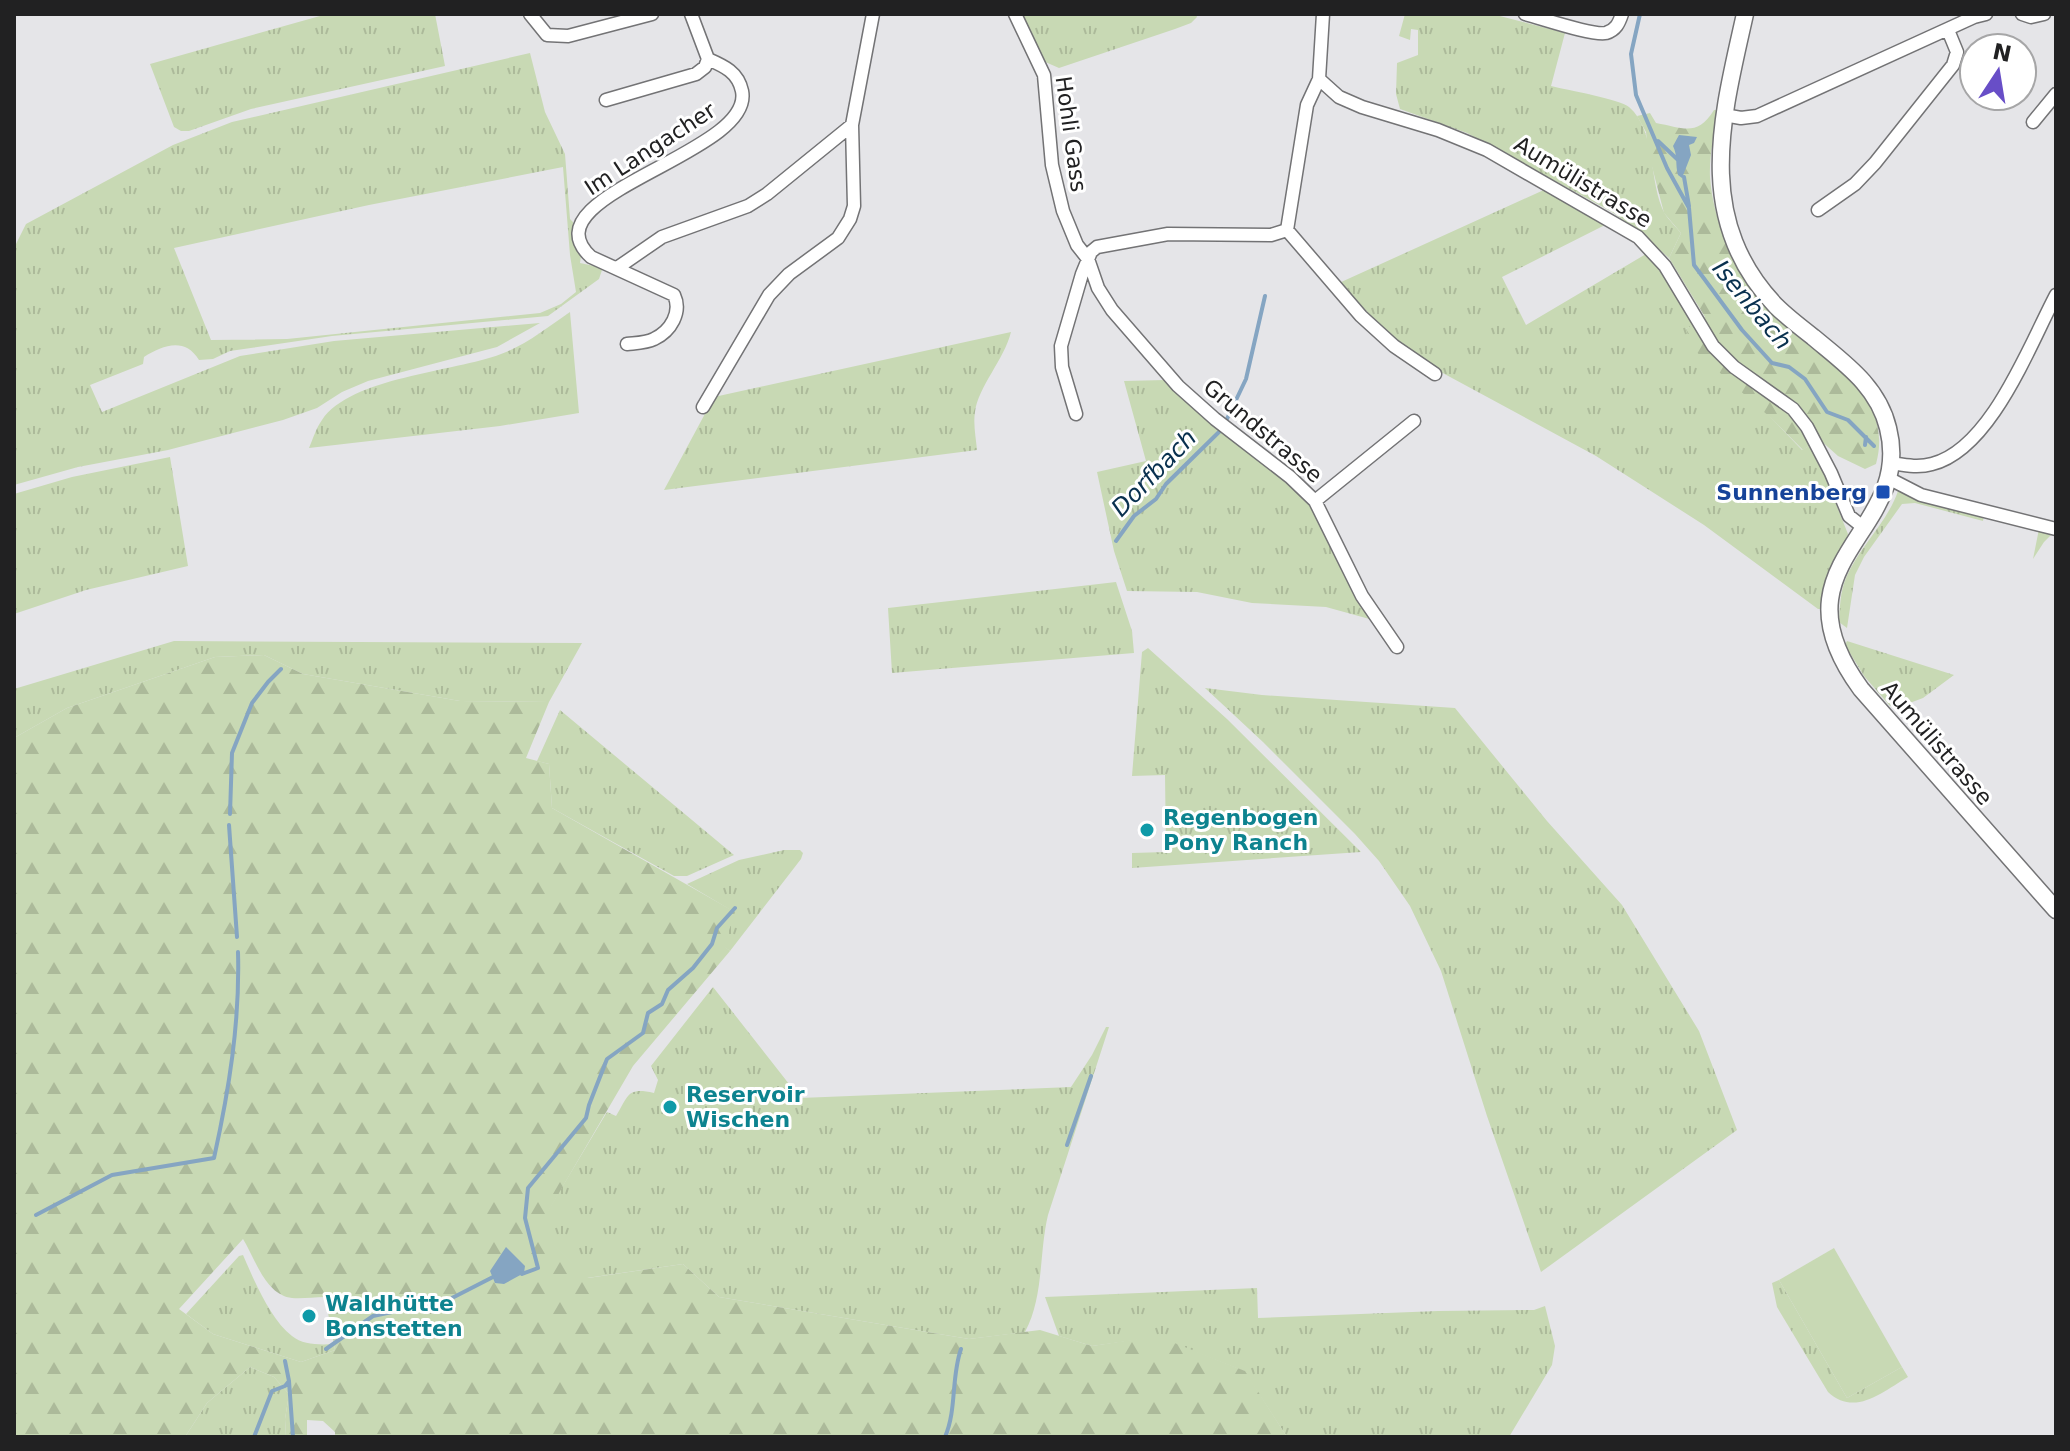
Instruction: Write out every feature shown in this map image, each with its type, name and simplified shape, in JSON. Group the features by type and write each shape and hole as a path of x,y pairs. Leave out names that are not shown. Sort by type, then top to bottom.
{"main road":[{"path":"1745,14 1719,147 1720,181 1725,206 1738,249 1776,306 1858,375 1872,392 1888,428 1889,471 1877,506 1863,527"},
{"name":"Aumülistrasse","path":"1863,527 1838,571 1830,593 1829,625 1840,659 1861,689 2056,910"}],"street":[{"path":"530,14 547,35 572,35 652,14"},
{"path":"691,14 708,59"},
{"path":"703,407 769,295 789,274 838,238 850,219 854,206 852,125 873,14"},
{"name":"Hohli Gass","path":"1015,14 1044,75 1052,165 1063,211 1077,245 1088,259"},
{"path":"1323,14 1319,79 1307,105 1287,230 1361,316 1394,346 1435,374"},
{"path":"1525,14 1605,33 1618,25 1622,14"},
{"path":"1724,115 1741,118 1757,116 1986,14"},
{"path":"2022,14 2031,17 2044,14"},
{"path":"1818,210 1855,184 1875,163 1953,65 1957,52 1948,30"},
{"name":"Im Langacher","path":"606,100 696,74 705,67 708,59 726,67 738,79 743,97 739,112 720,131 613,192 581,220 578,235 584,250 591,257 674,295 679,305 675,319 659,336 651,341 627,344"},
{"name":"Aumülistrasse","path":"1319,79 1339,97 1362,107 1438,130 1487,150 1638,237 1665,266 1713,346 1734,367 1793,409 1807,427 1849,516 1863,527"},
{"path":"2033,122 2056,94"},
{"path":"617,268 662,237 748,206 852,125"},
{"path":"1076,414 1065,378 1061,346 1088,259 1097,247 1138,238 1198,232 1271,235 1287,230"},
{"name":"Grundstrasse","path":"1088,259 1098,288 1112,310 1178,386 1315,501 1362,596 1397,647"},
{"path":"1889,471 1934,464 1958,452 1976,437 1991,419 2056,295"},
{"path":"1315,501 1414,421"},
{"path":"1889,471 1921,495 2056,529"}],"green space":[{"path":"327,14 435,14 445,66 251,109 189,131 174,127 150,64"},
{"path":"1021,14 1196,14 1197,17 1175,29 1059,68 1043,61"},
{"path":"1405,14 1492,14 1565,33 1551,86 1624,104 1638,117 1648,143 1660,201 1665,214 1681,233 1669,258 1612,212 1467,133 1400,109 1396,94 1397,63 1418,55 1418,30 1411,29 1410,40 1399,36"},
{"path":"530,53 545,112 565,154 570,219 573,222 573,240 581,256 580,263 599,267 602,270 599,279 548,316 332,336 230,351 213,359 199,360 187,348 180,346 159,349 144,357 143,364 90,385 102,412 240,356 334,341 540,323 497,347 368,381 342,392 317,408 283,420 168,450 78,467 14,485 14,248 26,224 173,145 232,122","holes":["563,167 576,292 561,304 540,313 287,339 211,340 174,248"]},
{"path":"1717,110 1710,160 1711,189 1728,248 1742,275 1768,310 1846,375 1862,394 1874,414 1879,437 1876,464 1865,469 1838,456 1819,439 1803,450 1693,349 1686,329 1705,317 1669,258 1681,233 1664,213 1646,132 1637,116 1650,113 1656,123 1689,128 1702,124"},
{"path":"1546,189 1607,224 1502,277 1526,325 1646,254 1670,283 1693,325 1686,329 1802,450 1809,446 1824,474 1848,534 1826,581 1822,609 1704,525 1596,456 1439,371 1390,335 1339,283"},
{"path":"570,312 579,413 500,426 309,448 322,420 336,406 356,394 379,385 501,354 528,341"},
{"path":"1011,332 977,403 974,421 977,450 664,490 714,397"},
{"path":"1165,380 1297,489 1315,512 1373,620 1326,607 1252,603 1197,592 1127,591 1114,551 1097,472 1146,461 1124,381"},
{"path":"170,457 188,566 86,590 14,614 14,494 72,477"},
{"path":"1898,491 2055,531 2033,559 2039,529 1984,515 1983,521 1915,503 1902,504 1864,557 1855,575 1847,628 1839,622 1844,583"},
{"path":"1116,582 1132,631 1134,653 892,673 888,608"},
{"path":"174,641 582,643 549,702 460,701 303,674 264,655 215,657 67,708 14,738 14,689"},
{"path":"1847,641 1954,675 1923,698 1899,707 1895,703 1890,706 1864,676 1845,645"},
{"path":"1148,648 1227,719 1361,852 1132,868 1132,853 1166,852 1165,775 1132,776 1142,652"},
{"path":"264,655 303,674 460,701 549,702 526,758 549,764 552,808 735,912 724,946 730,951 633,1066 538,1229 588,1278 683,1264 719,1297 969,1339 1040,1330 1092,1346 1157,1336 1245,1371 1287,1437 335,1437 335,1432 323,1421 307,1420 307,1437 286,1437 289,1394 274,1377 250,1367 207,1403 185,1437 14,1437 14,738 67,708 215,657","holes":["243,1239 262,1274 275,1290 296,1298 325,1297 335,1350 301,1362 213,1334 179,1309"]},
{"path":"1205,688 1262,695 1455,708 1547,821 1622,905 1699,1031 1737,1130 1541,1272 1441,971 1410,906 1379,861 1355,834"},
{"path":"560,710 734,855 687,876 674,876 552,808 549,764 537,761"},
{"path":"784,850 800,850 803,853 801,859 730,951 723,946 734,912 687,884 739,860"},
{"path":"713,987 800,1098 1071,1087 1106,1027 1109,1027 1048,1215 1038,1289 1025,1332 969,1339 719,1297 683,1264 587,1278 537,1229 607,1112 616,1116 634,1092 654,1093 658,1080 651,1066"},
{"path":"1834,1248 1902,1367 1847,1398 1779,1280"},
{"path":"243,1255 263,1298 284,1329 301,1341 334,1344 335,1350 301,1362 213,1334 186,1314"},
{"path":"1779,1280 1847,1398 1902,1367 1908,1377 1868,1400 1858,1402 1838,1399 1828,1392 1777,1307 1772,1283"},
{"path":"1257,1288 1258,1318 1534,1310 1545,1306 1555,1346 1552,1365 1509,1437 1287,1437 1244,1371 1157,1337 1092,1346 1059,1336 1045,1297"},
{"path":"250,1367 274,1377 289,1394 286,1437 185,1437 207,1403"}],"water":[{"path":"1679,135 1697,137 1689,145 1691,155 1682,178 1678,175 1673,146"},
{"path":"506,1247 525,1266 524,1273 504,1284 495,1283 490,1271"}],"waterway":[{"name":"Isenbach","path":"1640,14 1631,54 1636,95 1667,168 1689,208 1694,265 1742,330 1772,363 1789,367 1805,379 1827,412 1848,420 1874,446"},
{"path":"1658,141 1677,159"},
{"path":"1684,177 1689,206"},
{"name":"Dorfbach","path":"1226,421 1246,379 1265,296"},
{"name":"Dorfbach","path":"1116,541 1134,516 1156,499 1166,484 1220,431"},
{"name":"Isenbach","path":"1865,445 1866,437"},
{"path":"230,814 232,753 252,703 281,669"},
{"path":"229,825 237,937"},
{"path":"522,1274 538,1268 525,1218 528,1188 586,1118 607,1059 643,1033 648,1013 662,1004 668,990 693,968 712,944 717,928 735,908"},
{"path":"36,1215 112,1175 214,1158 232,1056 238,952"},
{"name":"Dorfbach","path":"1067,1145 1091,1076"},
{"path":"452,1298 493,1277"},
{"path":"326,1349 373,1316 444,1301"},
{"name":"Dorfbach","path":"945,1437 961,1349"},
{"path":"254,1437 272,1391 289,1381 285,1361"},
{"path":"289,1381 293,1437"}],"place":[{"name":"Sunnenberg","path":"1883,492"},
{"name":"Regenbogen Pony Ranch","path":"1147,830"},
{"name":"Reservoir Wischen","path":"670,1107"},
{"name":"Waldhütte Bonstetten","path":"309,1316"}]}
